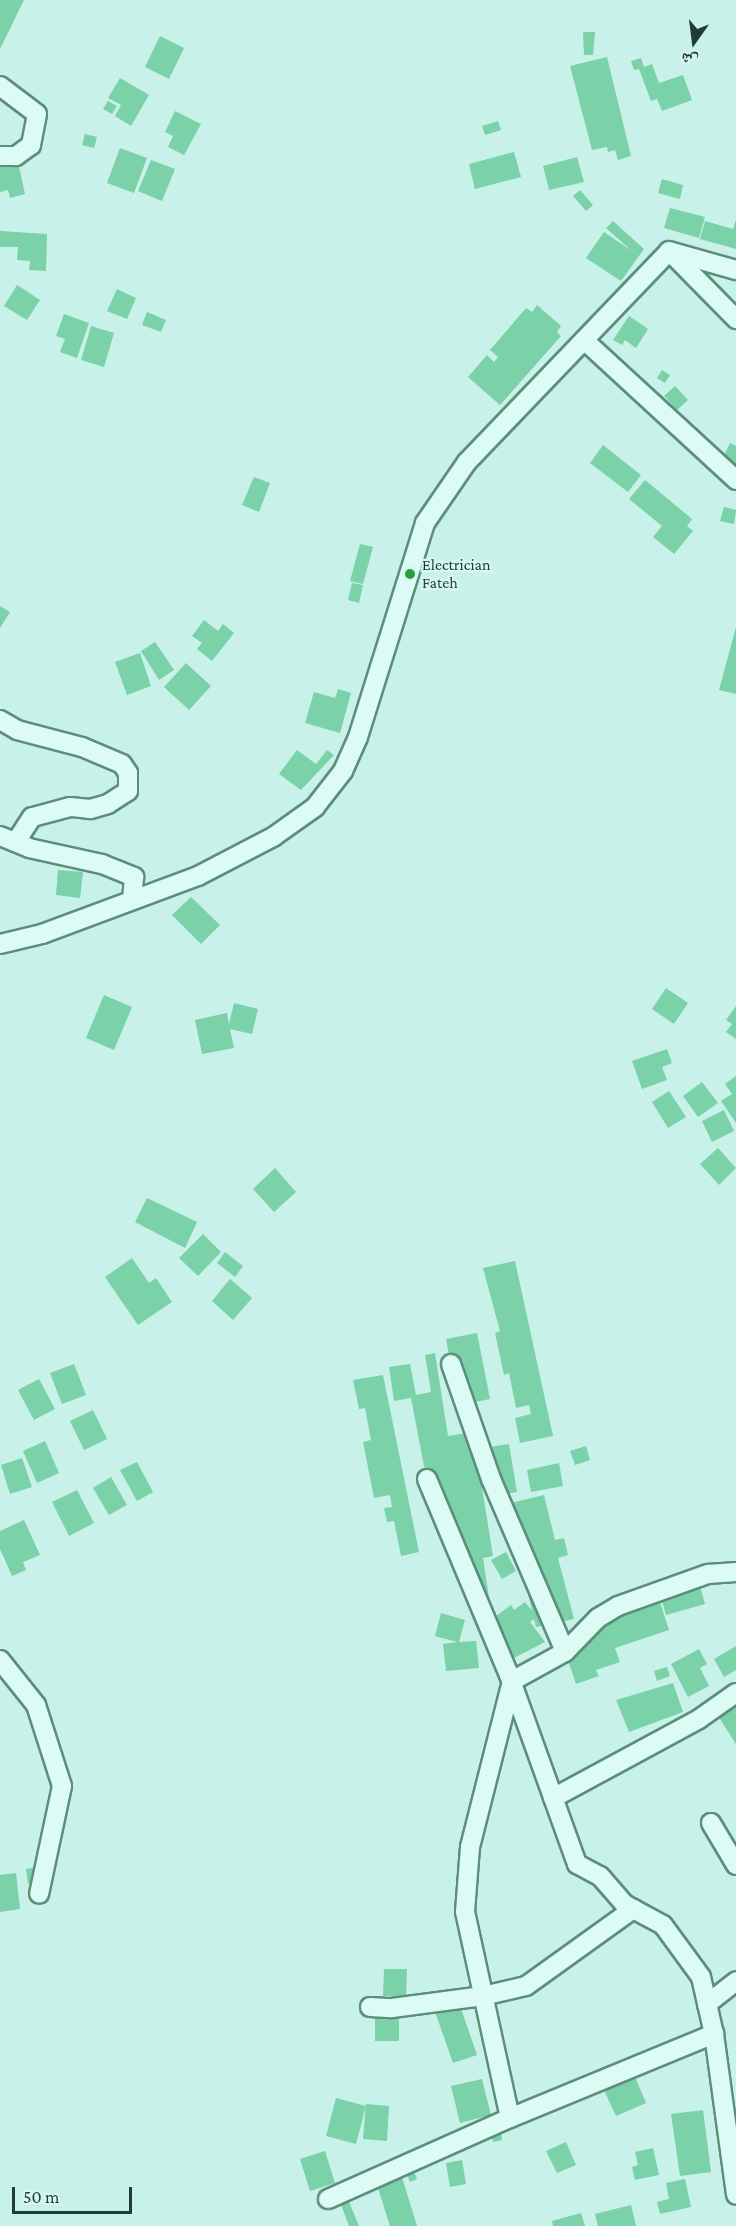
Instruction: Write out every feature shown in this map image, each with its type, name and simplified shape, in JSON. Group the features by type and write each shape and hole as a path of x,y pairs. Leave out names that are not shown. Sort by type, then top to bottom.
{"street":[{"path":"0,86 37,114 31,145 16,156 0,156"},
{"path":"669,251 736,270"},
{"path":"669,251 736,319"},
{"path":"0,944 42,934 226,861 273,837 315,807 343,771 358,737 425,523 438,500 467,462 669,251"},
{"path":"584,340 736,480"},
{"path":"0,720 17,730 82,747 122,764 128,773 128,791 108,804 90,809 70,807 32,817 8,839"},
{"path":"8,839 102,864 134,877 132,900"},
{"path":"451,1364 511,1528 565,1652"},
{"path":"427,1479 512,1681 577,1864 600,1876 633,1909 663,1925 701,1977 714,2034 736,2195"},
{"path":"510,2118 468,1937 466,1877 470,1847 512,1681 565,1652 598,1618 618,1606 708,1574 736,1572"},
{"path":"0,1660 36,1705 62,1786 39,1894"},
{"path":"553,1798 699,1719 736,1693"},
{"path":"711,1823 736,1865"},
{"path":"370,2007 392,2008 483,1996 526,1986 633,1909"},
{"path":"707,2004 736,1981"},
{"path":"328,2199 510,2118 714,2034"}],"building":[{"path":"0,0 24,0 0,49"},
{"path":"583,32 595,32 593,55 584,55"},
{"path":"160,36 184,48 169,79 145,67"},
{"path":"607,57 631,156 618,160 615,150 608,152 607,147 592,150 570,66"},
{"path":"641,58 644,67 652,64 659,83 683,75 692,100 662,111 657,99 651,101 639,69 634,70 631,61"},
{"path":"120,78 149,95 131,126 115,116 121,105 108,98"},
{"path":"108,101 117,106 112,114 103,109"},
{"path":"175,111 201,124 184,155 168,147 173,136 165,132"},
{"path":"498,121 501,130 485,135 482,126"},
{"path":"85,134 97,137 94,148 82,145"},
{"path":"120,148 147,158 134,193 107,183"},
{"path":"514,152 521,177 475,189 469,164"},
{"path":"577,157 584,182 549,190 543,166"},
{"path":"151,160 175,169 162,201 138,191"},
{"path":"18,162 25,194 10,198 8,190 0,192 0,166"},
{"path":"662,179 683,185 680,199 658,193"},
{"path":"580,190 593,205 586,211 573,196"},
{"path":"670,208 705,217 699,238 664,228"},
{"path":"736,220 736,249 700,239 705,221 733,229"},
{"path":"613,221 644,249 621,281 586,258 604,232 632,251 606,228"},
{"path":"0,231 47,234 46,271 29,270 30,261 17,260 18,247 0,247"},
{"path":"17,285 40,300 27,320 4,306"},
{"path":"117,289 136,298 127,319 107,311"},
{"path":"537,305 561,326 557,332 561,336 500,405 468,377 487,355 494,362 498,357 490,350 526,308 532,312"},
{"path":"147,312 166,320 161,332 142,325"},
{"path":"64,314 89,323 77,358 60,352 65,339 56,336"},
{"path":"629,316 648,329 636,348 625,340 622,345 613,340"},
{"path":"91,326 114,333 104,367 81,360"},
{"path":"662,370 670,375 665,383 657,378"},
{"path":"675,386 688,400 677,410 664,396"},
{"path":"730,443 736,446 736,468 722,460"},
{"path":"603,445 641,475 628,492 590,463"},
{"path":"254,477 270,483 259,512 242,505"},
{"path":"645,480 692,519 687,526 693,531 674,554 653,537 662,526 629,499"},
{"path":"724,507 736,510 734,524 720,521"},
{"path":"360,544 373,547 363,584 350,581"},
{"path":"352,583 363,585 359,603 348,600"},
{"path":"0,606 10,612 0,628"},
{"path":"204,620 218,631 223,624 234,633 212,661 197,649 202,643 192,636"},
{"path":"736,627 736,694 719,690"},
{"path":"155,642 174,670 159,680 141,651"},
{"path":"140,653 151,686 127,695 115,662"},
{"path":"186,663 211,686 189,710 164,687"},
{"path":"338,689 351,693 340,733 305,723 314,692 335,698"},
{"path":"297,750 316,764 327,750 334,755 301,790 279,774"},
{"path":"58,870 83,872 80,898 56,895"},
{"path":"191,897 220,925 201,944 172,915"},
{"path":"666,988 688,1003 674,1024 652,1009"},
{"path":"104,995 132,1007 114,1050 86,1038"},
{"path":"234,1003 258,1009 252,1034 230,1029 234,1048 202,1054 195,1020 227,1013 229,1024"},
{"path":"736,1006 736,1039 726,1032 732,1024 726,1020"},
{"path":"667,1049 672,1063 662,1067 667,1080 642,1089 632,1061"},
{"path":"736,1076 736,1123 721,1101 732,1094 725,1084"},
{"path":"702,1082 718,1103 698,1117 683,1096"},
{"path":"669,1091 686,1117 668,1128 652,1102"},
{"path":"724,1110 734,1131 712,1142 702,1121"},
{"path":"718,1148 736,1168 719,1185 700,1164"},
{"path":"275,1168 296,1192 274,1212 253,1189"},
{"path":"147,1198 197,1222 185,1248 135,1222"},
{"path":"203,1234 221,1252 198,1276 179,1258"},
{"path":"225,1252 243,1266 235,1277 217,1263"},
{"path":"132,1258 149,1283 156,1278 172,1302 138,1325 105,1277"},
{"path":"515,1261 553,1436 520,1443 515,1418 531,1414 529,1405 516,1408 509,1373 504,1375 495,1333 500,1331 483,1268"},
{"path":"230,1279 252,1298 233,1320 212,1301"},
{"path":"477,1333 490,1399 465,1404 453,1375 446,1339"},
{"path":"435,1353 448,1436 473,1432 493,1556 483,1558 489,1598 466,1602 454,1527 436,1529 411,1398 394,1401 389,1367 410,1364 416,1395 431,1392 425,1355"},
{"path":"74,1364 86,1395 62,1404 50,1373"},
{"path":"383,1375 419,1552 401,1556 394,1521 387,1522 384,1508 392,1507 390,1495 374,1498 363,1442 371,1440 365,1408 359,1409 353,1380"},
{"path":"39,1379 55,1409 34,1420 18,1390"},
{"path":"93,1410 107,1439 84,1450 70,1421"},
{"path":"45,1441 59,1473 37,1483 23,1451"},
{"path":"509,1444 517,1492 491,1496 483,1448"},
{"path":"586,1446 590,1460 575,1465 570,1451"},
{"path":"22,1458 32,1487 10,1494 1,1465"},
{"path":"137,1462 153,1492 137,1501 120,1470"},
{"path":"559,1463 563,1486 531,1492 527,1470"},
{"path":"111,1477 127,1505 109,1515 93,1488"},
{"path":"77,1490 94,1523 69,1536 52,1502"},
{"path":"544,1495 555,1540 564,1538 568,1555 558,1558 574,1619 536,1627 534,1619 530,1622 545,1642 510,1660 484,1625 511,1605 514,1610 525,1602 532,1611 507,1504"},
{"path":"24,1520 40,1555 23,1562 26,1570 12,1576 0,1549 0,1531"},
{"path":"506,1552 516,1571 502,1579 491,1560"},
{"path":"698,1579 705,1604 666,1615 659,1590"},
{"path":"658,1596 669,1630 615,1648 620,1662 596,1670 599,1676 576,1684 564,1648 583,1633 603,1626 600,1615"},
{"path":"441,1613 465,1620 459,1642 476,1641 479,1668 446,1671 443,1644 457,1642 435,1636"},
{"path":"736,1646 736,1670 724,1677 714,1659"},
{"path":"699,1649 707,1664 700,1668 709,1686 688,1697 671,1664"},
{"path":"667,1667 670,1676 657,1681 654,1671"},
{"path":"673,1683 683,1712 629,1732 616,1700"},
{"path":"736,1701 736,1744 716,1713"},
{"path":"33,1868 35,1883 28,1884 26,1869"},
{"path":"16,1873 20,1909 0,1912 0,1875"},
{"path":"384,1969 407,1969 406,1997 383,1996"},
{"path":"458,2000 477,2055 453,2063 434,2009"},
{"path":"375,2012 399,2012 399,2041 375,2041"},
{"path":"633,2072 646,2103 616,2116 602,2086"},
{"path":"482,2079 491,2115 460,2123 451,2086"},
{"path":"336,2098 366,2106 356,2144 326,2136"},
{"path":"366,2104 389,2106 387,2141 363,2139"},
{"path":"703,2110 711,2172 680,2176 671,2114"},
{"path":"500,2128 502,2140 493,2142 490,2130"},
{"path":"566,2142 576,2165 557,2173 546,2151"},
{"path":"653,2148 659,2175 635,2180 632,2167 638,2165 635,2152"},
{"path":"325,2151 335,2183 310,2191 300,2159"},
{"path":"462,2160 466,2184 450,2187 446,2163"},
{"path":"412,2167 417,2179 410,2182 405,2171"},
{"path":"401,2174 417,2226 390,2226 376,2182"},
{"path":"685,2179 691,2207 660,2214 657,2202 669,2199 666,2183"},
{"path":"348,2199 359,2226 349,2226 340,2202"},
{"path":"631,2205 636,2226 598,2226 595,2214"},
{"path":"581,2213 585,2226 553,2226 552,2221"}],"place":[{"name":"Electrician Fateh","path":"410,574"}]}
